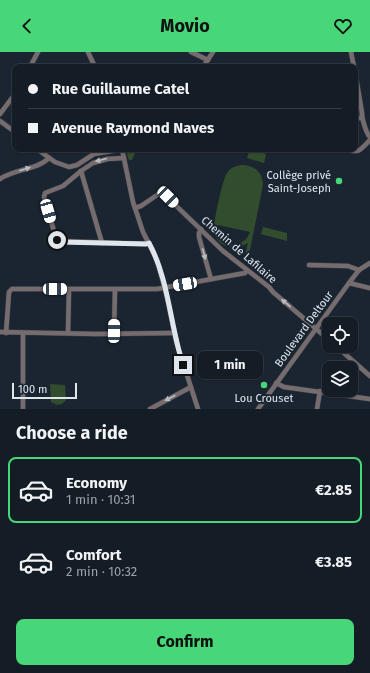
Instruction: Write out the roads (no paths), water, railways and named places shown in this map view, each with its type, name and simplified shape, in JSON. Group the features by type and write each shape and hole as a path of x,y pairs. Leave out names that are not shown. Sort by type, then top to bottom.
{"street":[{"path":"32,64 38,52"},
{"path":"88,52 94,64"},
{"path":"192,52 208,60"},
{"path":"206,64 212,52"},
{"path":"352,52 354,64"},
{"path":"358,90 362,118 367,133 370,137"},
{"path":"0,114 12,98"},
{"path":"0,121 12,130"},
{"path":"358,152 370,140"},
{"path":"41,152 60,164 72,166 94,154 106,152"},
{"path":"123,152 135,208 143,232 157,260 176,342 197,408"},
{"path":"0,179 9,174 40,164 49,158"},
{"path":"124,158 98,161 81,171 63,186 47,192 44,194 44,197 57,240 60,242 149,243"},
{"path":"81,171 102,243"},
{"name":"Chemin de Lafilaire","path":"135,208 163,193 223,251 269,287 322,334"},
{"path":"201,229 199,237 211,280"},
{"name":"Boulevard Deltour","path":"258,409 349,283 359,270 370,263"},
{"path":"309,265 348,266 359,270"},
{"path":"6,333 9,292 11,289 157,289 211,280 247,271"},
{"path":"349,283 370,288"},
{"path":"68,333 69,289"},
{"path":"114,333 115,289"},
{"path":"0,332 174,332"},
{"path":"23,409 24,333"},
{"path":"344,353 370,376"},
{"path":"276,383 284,387 370,399"},
{"path":"150,409 191,387"},
{"path":"317,409 320,392"}],"place":[{"name":"Collège privé Saint-Joseph","path":"339,181"},
{"name":"Lou Crouset","path":"264,385"}]}
